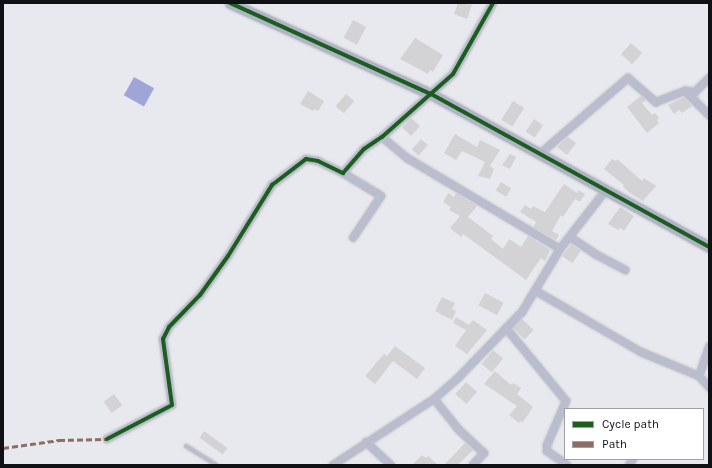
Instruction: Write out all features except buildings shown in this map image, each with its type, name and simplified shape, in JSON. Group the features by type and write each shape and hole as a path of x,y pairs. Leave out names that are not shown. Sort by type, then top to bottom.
{"street":[{"path":"230,3 431,94 541,153 709,247"},
{"path":"343,173 364,149 382,137 453,74 493,3"},
{"path":"541,153 628,78 656,102 685,91 695,92 709,78"},
{"path":"685,91 709,115"},
{"path":"382,137 407,158 560,250"},
{"path":"107,439 172,405 163,339 169,327 200,295 228,256 272,186 306,159 343,173 381,196 353,238"},
{"path":"333,465 366,442 434,399 506,328 536,291 560,250 606,190"},
{"path":"570,237 597,255 626,270"},
{"path":"536,291 641,352 698,376 709,387"},
{"path":"506,328 566,401 547,445 547,451 567,465"},
{"path":"698,376 709,347"},
{"path":"434,399 458,429 484,453 473,465"},
{"path":"366,442 391,465"}],"lane":[{"path":"186,446 217,465"}],"water":[{"path":"134,77 154,88 144,107 124,95"}],"marked path":[{"path":"3,448 59,440 107,439"}],"cycle path":[{"path":"230,3 431,94 709,247"},
{"path":"107,439 172,405 163,339 169,327 200,295 228,256 272,185 306,159 318,161 343,173 364,149 382,137 453,74 493,3"}]}
